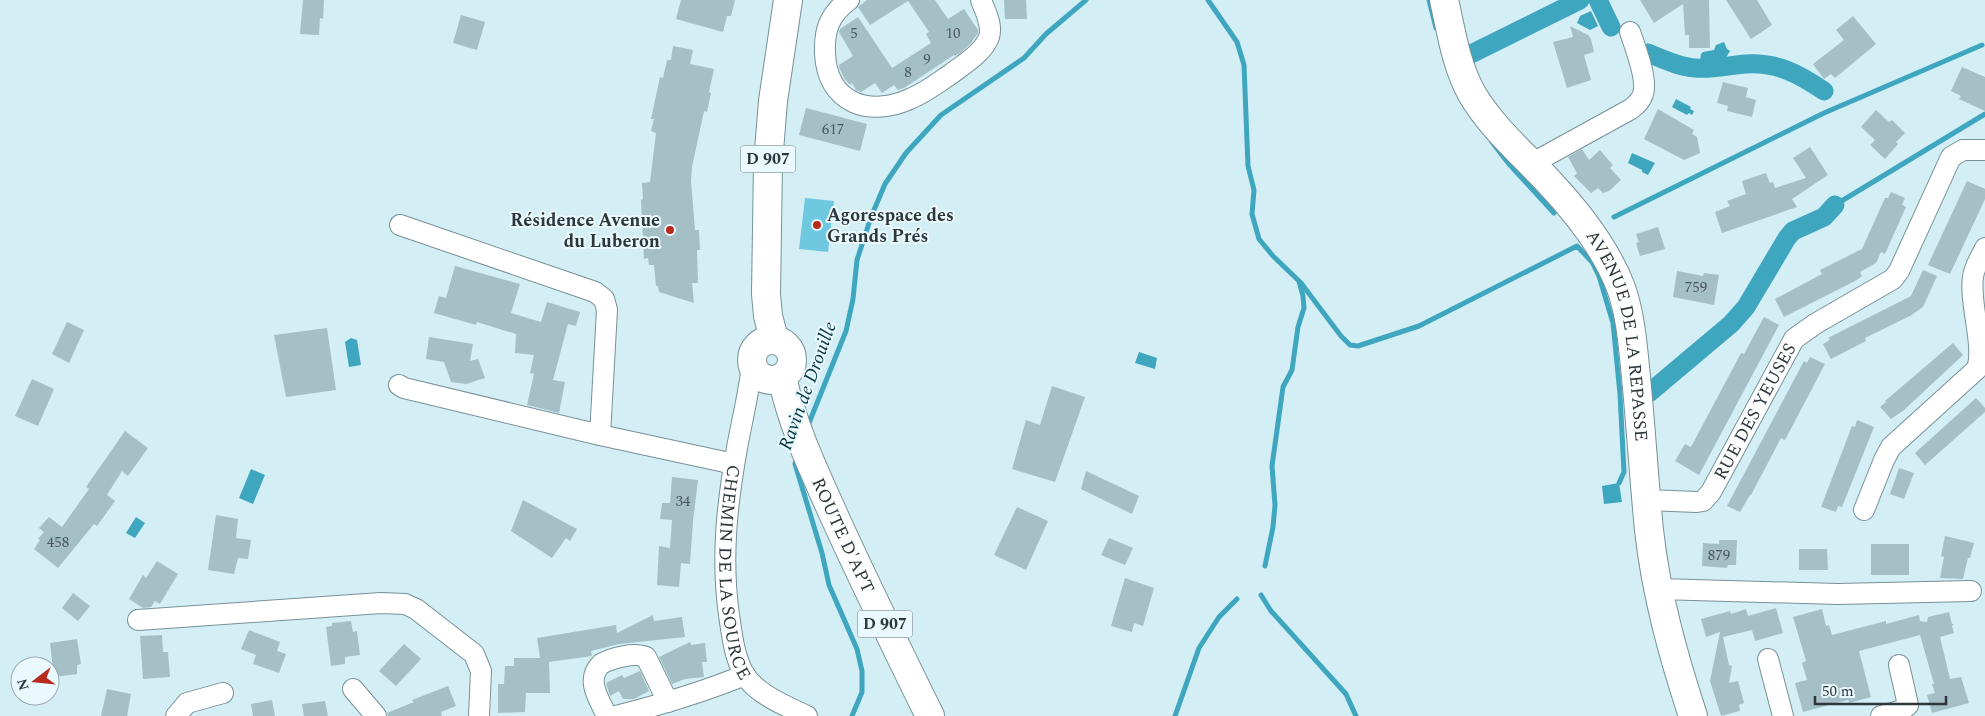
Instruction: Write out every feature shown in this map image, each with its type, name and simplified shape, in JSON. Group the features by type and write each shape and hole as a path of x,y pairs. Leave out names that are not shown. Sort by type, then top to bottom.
{"street":[{"name":"D 907","path":"764,361 768,163 774,93 788,0"},
{"path":"848,0 834,12 828,30 825,52 829,80 834,88 848,100 864,105 879,106 891,105 913,98 967,63 975,55 988,39 990,33 990,25 981,0"},
{"name":"AVENUE DE LA REPASSE","path":"1444,0 1454,44 1471,92 1503,135 1584,222 1612,269 1621,289 1634,356 1647,500 1658,589 1668,637 1693,716"},
{"path":"1531,164 1631,109 1640,100 1645,85 1630,32"},
{"name":"RUE DES YEUSES","path":"1647,500 1697,502 1706,499 1794,339 1815,324 1893,279 1900,271 1951,157 1963,150 1985,150"},
{"path":"400,224 602,296 607,310 600,435"},
{"path":"1864,510 1884,460 1892,448 1977,369 1981,363 1982,340 1973,278 1985,248"},
{"name":"ROUTE D'APT","path":"764,361 791,413 810,461 881,616 930,716"},
{"name":"CHEMIN DE LA SOURCE","path":"764,361 734,464 727,512 724,555 726,596 734,646 745,674 762,691 805,716"},
{"path":"399,385 404,388 600,435 734,464"},
{"path":"1658,589 1838,594 1917,594 1971,591"},
{"path":"138,620 381,603 405,604 424,613 474,654 481,671 479,716"},
{"path":"607,716 593,684 594,676 601,664 622,657 636,655 646,657 668,702"},
{"path":"1768,659 1782,716"},
{"path":"1881,716 1902,710 1908,705 1899,665"},
{"path":"626,715 714,688 745,674"},
{"path":"353,689 376,716"},
{"path":"176,716 186,703 223,693"}],"shaded area":[{"path":"1591,11 1598,26 1590,30 1577,23 1580,16"},
{"path":"1724,42 1730,51 1724,61 1718,59 1714,62 1703,63 1700,60 1703,52 1714,50 1716,45"},
{"path":"1676,99 1691,107 1690,109 1694,111 1692,115 1689,113 1687,115 1672,107"},
{"path":"1632,153 1655,163 1648,175 1628,163"},
{"name":"Agorespace des Grands Prés","path":"805,198 834,201 828,252 799,249"},
{"path":"351,338 357,340 361,365 349,367 345,342"},
{"path":"1139,352 1157,358 1155,369 1135,363"},
{"path":"251,469 265,475 253,504 239,498"},
{"path":"1619,483 1622,502 1604,504 1602,486"},
{"path":"136,517 145,523 135,538 126,533"}],"building":[{"path":"303,0 324,0 323,19 320,18 319,35 300,34"},
{"path":"681,0 735,0 731,16 727,16 723,32 676,19"},
{"path":"867,0 935,0 948,19 964,9 978,30 978,33 960,53 904,88 898,90 894,85 882,93 875,83 861,92 856,90 852,83 850,85 839,67 839,65 853,56 839,32 840,29 858,17 892,68 931,43 926,34 929,32 908,1 870,25 858,7"},
{"path":"1004,0 1026,0 1027,19 1005,19"},
{"path":"1640,0 1689,0 1654,23"},
{"path":"1689,0 1709,0 1710,48 1689,48 1689,35 1685,35 1683,4"},
{"path":"1726,0 1757,0 1772,25 1751,39"},
{"path":"461,15 485,22 477,50 453,43"},
{"path":"1853,16 1876,44 1835,78 1831,74 1824,79 1813,64 1844,40 1836,30"},
{"path":"1570,26 1588,35 1594,52 1584,55 1591,80 1567,88 1553,42 1573,37"},
{"path":"673,46 693,50 690,64 714,69 707,112 704,111 692,167 691,181 695,230 699,230 700,250 697,250 698,283 692,283 694,303 659,292 658,286 656,286 654,265 649,265 648,258 644,259 642,183 650,182 656,133 651,131 654,119 651,119 660,77 663,78 667,60 671,60"},
{"path":"1962,67 1985,77 1985,111 1959,99 1961,96 1951,91"},
{"path":"1723,82 1748,88 1746,97 1756,100 1752,117 1727,111 1728,106 1717,103"},
{"path":"806,108 867,124 860,151 799,135"},
{"path":"1658,109 1694,130 1692,134 1697,137 1700,153 1684,160 1644,139"},
{"path":"1876,110 1889,122 1892,120 1905,133 1896,142 1898,144 1885,159 1870,145 1875,140 1861,127"},
{"path":"1810,147 1828,175 1792,199 1797,207 1722,233 1715,212 1730,206 1727,201 1746,194 1742,181 1766,173 1770,183 1773,182 1775,188 1806,178 1793,158"},
{"path":"1582,149 1589,160 1600,150 1613,165 1610,168 1621,180 1609,191 1603,193 1598,188 1591,193 1574,176 1577,173 1568,157"},
{"path":"1967,181 1985,189 1985,199 1950,274 1928,265"},
{"path":"1891,192 1905,198 1902,205 1906,207 1885,254 1881,252 1876,263 1860,272 1862,276 1857,280 1784,317 1775,299 1822,274 1820,270 1862,249 1885,198 1888,198"},
{"path":"1658,227 1665,249 1640,256 1636,243 1639,242 1636,234"},
{"path":"455,266 520,284 511,313 541,322 547,302 580,312 576,326 568,324 553,380 565,382 559,413 527,405 534,374 530,373 534,355 515,353 516,334 477,322 476,325 434,313 439,296 446,298"},
{"path":"1923,270 1937,276 1923,307 1910,316 1865,338 1866,341 1831,359 1823,344 1830,340 1828,338 1911,296"},
{"path":"1677,271 1703,276 1704,273 1719,275 1714,305 1673,297"},
{"path":"1764,317 1779,325 1699,475 1675,461 1685,444 1691,447 1741,353 1744,354"},
{"path":"67,322 84,330 69,363 52,354"},
{"path":"327,328 336,390 286,397 274,335"},
{"path":"429,337 473,344 470,361 478,359 485,378 466,384 451,382 444,362 426,359"},
{"path":"1953,343 1963,355 1904,410 1891,419 1880,407"},
{"path":"1810,357 1825,364 1785,440 1781,438 1740,512 1727,506 1804,361 1807,363"},
{"path":"32,379 54,389 38,426 15,416"},
{"path":"1052,386 1085,397 1055,482 1012,469 1026,420 1040,425"},
{"path":"1976,398 1985,408 1985,412 1925,465 1915,453"},
{"path":"1857,420 1874,427 1842,507 1838,506 1836,512 1821,507 1852,426 1855,427"},
{"path":"125,431 148,448 128,476 122,471 107,495 115,501 97,526 94,524 58,568 34,549 40,540 38,539 44,532 39,528 49,517 62,527 89,489 86,487"},
{"path":"1899,468 1914,473 1904,499 1890,494"},
{"path":"1086,471 1139,496 1132,514 1081,489"},
{"path":"672,477 698,480 690,564 681,563 679,587 657,585 659,546 670,548 672,520 660,519 662,503 670,503"},
{"path":"523,500 577,529 570,541 566,538 552,558 511,531"},
{"path":"1017,507 1048,521 1026,570 994,555"},
{"path":"216,515 238,519 236,538 251,540 248,559 238,558 234,574 208,570"},
{"path":"1945,536 1974,543 1963,579 1940,578 1944,557 1941,556"},
{"path":"1109,538 1133,548 1125,565 1101,555"},
{"path":"1719,540 1737,540 1736,565 1728,565 1727,568 1702,566 1703,543 1719,544"},
{"path":"1871,544 1909,544 1909,575 1871,575"},
{"path":"1799,549 1827,549 1828,570 1799,570"},
{"path":"157,561 178,574 160,604 155,601 151,607 143,608 129,599 143,575 146,578"},
{"path":"1125,578 1154,588 1143,626 1134,623 1132,632 1111,626"},
{"path":"73,593 90,606 78,621 62,608"},
{"path":"1776,608 1783,633 1755,641 1752,630 1723,637 1729,665 1732,666 1729,683 1738,681 1744,703 1739,705 1740,711 1721,716 1710,681 1720,632 1706,637 1701,619 1730,611 1731,614 1746,609 1748,616"},
{"path":"1822,609 1826,626 1829,625 1832,635 1886,621 1886,624 1919,615 1920,621 1927,622 1928,617 1949,612 1952,624 1954,624 1952,626 1954,633 1940,637 1950,679 1961,677 1969,703 1932,713 1927,695 1935,693 1932,684 1934,684 1920,635 1859,651 1871,697 1849,703 1848,700 1803,712 1795,683 1807,680 1802,663 1806,661 1793,617"},
{"path":"653,615 654,621 682,617 685,637 619,644 591,651 592,656 549,662 550,693 526,693 525,712 498,713 498,684 504,684 505,666 514,666 514,658 540,658 537,638 616,625 617,633"},
{"path":"351,621 353,632 357,631 360,655 345,657 345,664 331,666 326,627 332,626 332,623"},
{"path":"249,630 280,642 277,651 286,654 279,673 253,664 256,655 241,649"},
{"path":"162,635 163,652 168,652 170,677 143,679 140,636"},
{"path":"77,639 81,664 77,665 77,674 60,676 60,656 52,656 50,643"},
{"path":"690,642 691,645 705,643 707,662 702,662 704,677 685,679 672,684 659,657"},
{"path":"404,644 421,659 396,686 379,671"},
{"path":"640,671 649,691 634,699 623,699 619,691 610,696 606,683 622,675 624,678"},
{"path":"448,686 456,706 441,712 442,716 388,716 387,713 414,702 412,700"},
{"path":"107,689 131,694 127,716 101,716"},
{"path":"272,700 275,716 253,716 251,704"},
{"path":"325,701 328,716 304,716 302,704"}],"waterway":[{"name":"Ravin de Drouille","path":"807,428 846,331 853,299 857,260 871,217 885,184 906,153 941,115 1024,58 1046,34 1086,0"},
{"path":"1208,0 1237,42 1244,65 1248,166 1254,190 1252,214 1259,239 1273,256 1299,281 1303,296 1304,308 1298,327 1292,370 1283,387 1272,466 1275,505 1273,527 1265,566"},
{"path":"1429,0 1436,28"},
{"path":"1469,55 1580,0"},
{"path":"1598,0 1611,27"},
{"path":"1614,217 1824,113 1982,45"},
{"path":"1648,53 1677,64 1695,68 1746,64 1778,67 1797,74 1824,91"},
{"path":"1835,205 1985,114"},
{"path":"1492,142 1509,164 1554,213"},
{"path":"1649,393 1731,324 1746,307 1793,231 1824,217 1835,205"},
{"path":"1301,283 1341,336 1350,345 1358,346 1419,326 1577,246 1592,262 1599,276 1613,323 1620,394 1624,472 1619,483"},
{"name":"Ravin de Drouille","path":"797,457 795,464 822,553 829,585 857,649 862,671 862,692 852,716"},
{"path":"1261,595 1271,611 1346,694 1356,716"},
{"path":"1175,716 1199,648 1219,617 1237,599"}],"place":[{"name":"Agorespace des Grands Prés","path":"817,225"},
{"name":"Résidence Avenue du Luberon","path":"670,230"}]}
